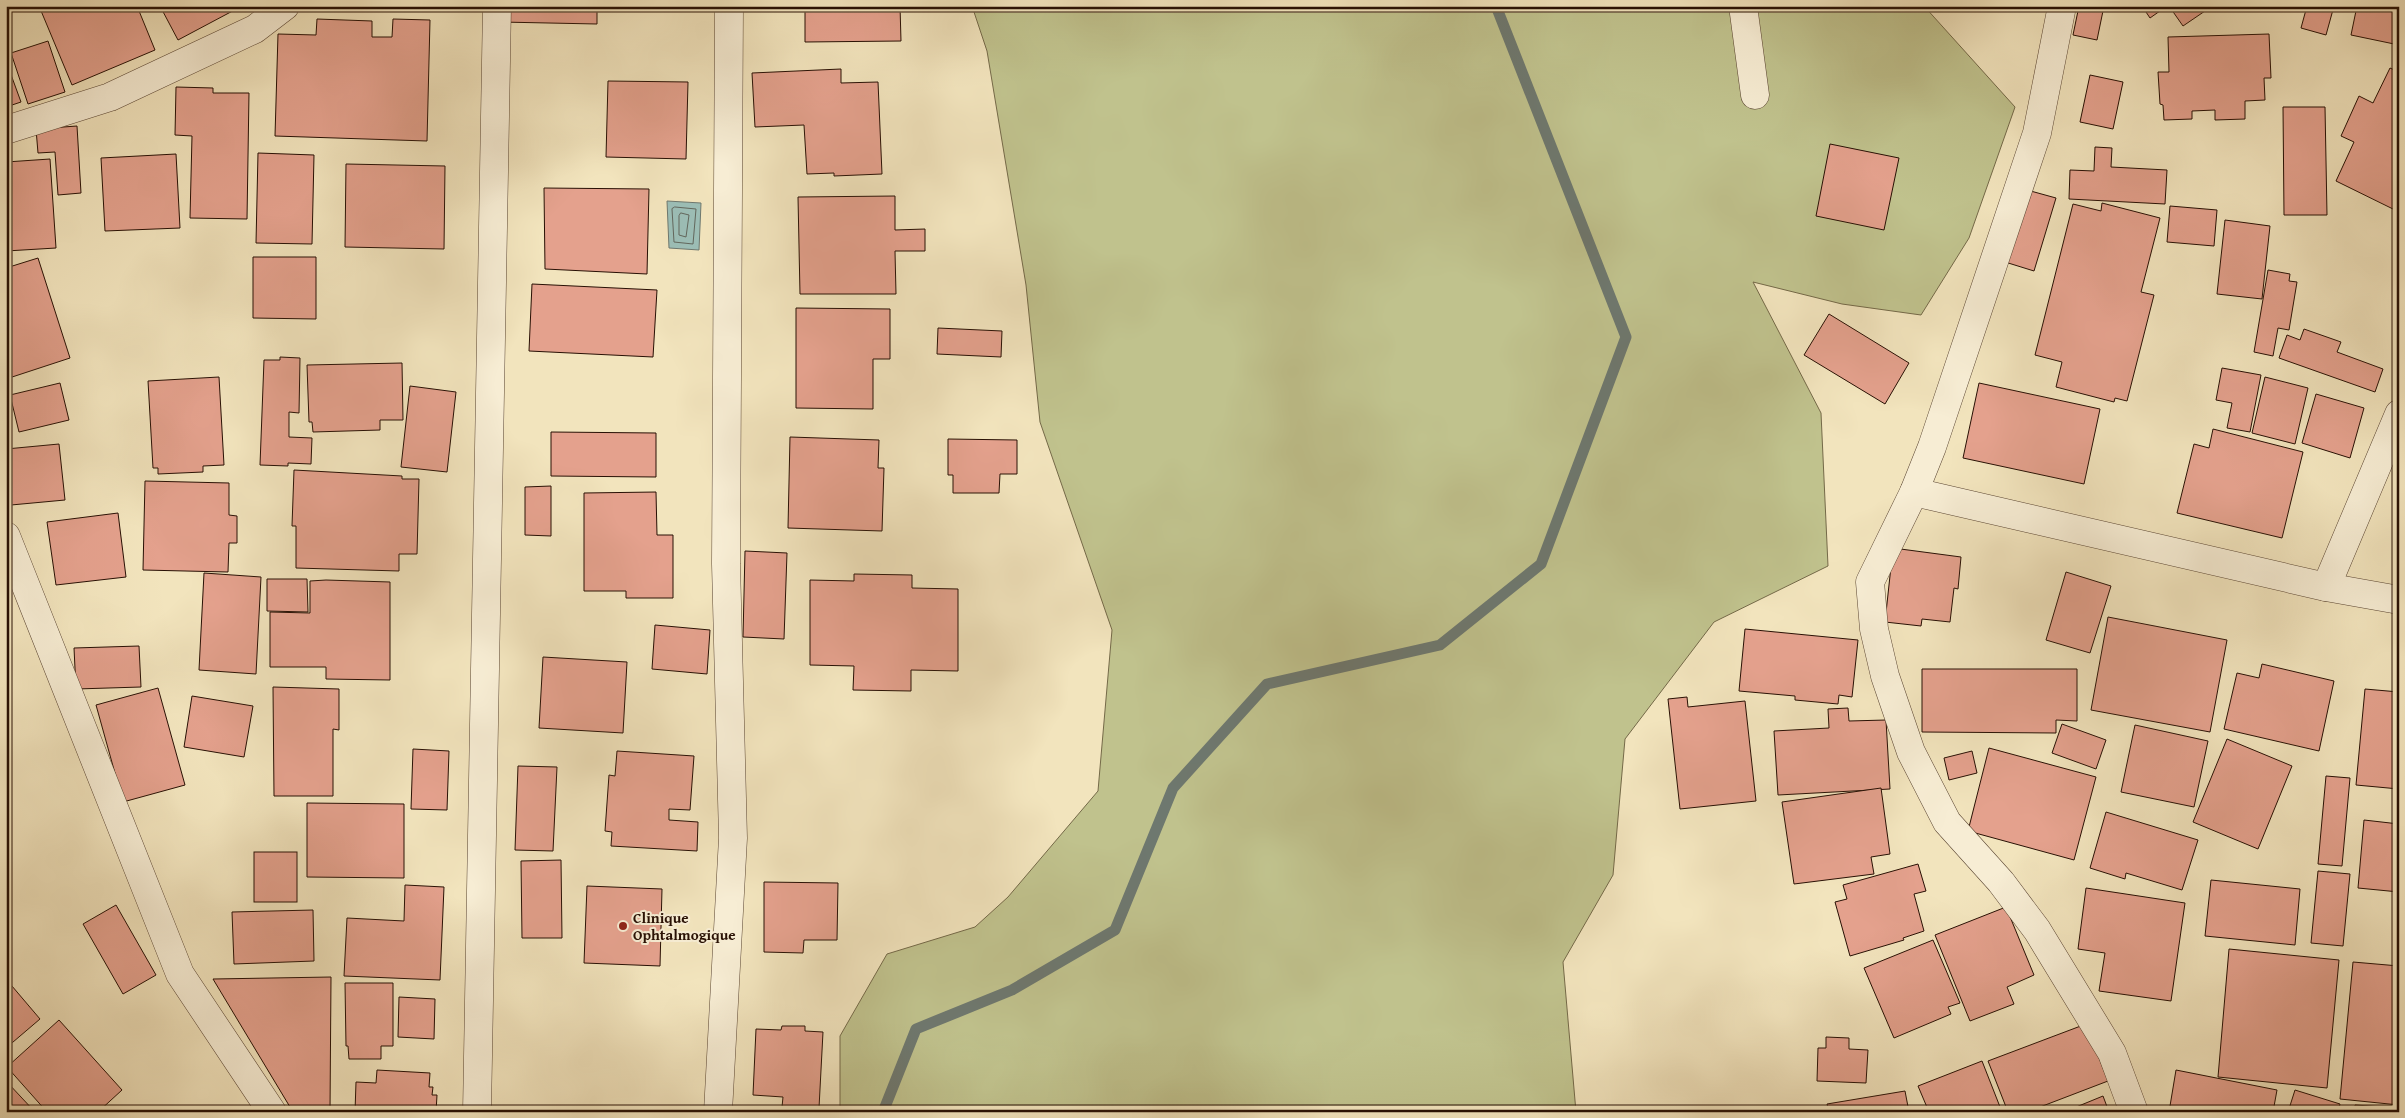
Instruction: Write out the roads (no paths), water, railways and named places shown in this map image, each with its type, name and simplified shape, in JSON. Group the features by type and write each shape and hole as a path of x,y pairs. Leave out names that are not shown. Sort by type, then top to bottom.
{"street":[{"path":"6,130 110,97 255,30 285,6"},
{"path":"477,1112 497,6"},
{"path":"718,1112 733,838 726,564 729,6"},
{"path":"1743,6 1755,95"},
{"path":"2062,6 2038,133 1932,447 1914,492 1870,582 1874,629 1885,676 1911,752 1947,822 2001,882 2037,930 2112,1053 2134,1112"},
{"path":"2326,586 2399,414"},
{"path":"1914,492 2326,586 2399,600"},
{"path":"6,536 180,974 272,1112"}],"water":[{"path":"667,201 701,203 699,250 669,248"}],"waterway":[{"path":"883,1112 916,1029 1012,990 1115,930 1173,788 1267,684 1440,645 1541,564 1626,337 1496,6"}],"place":[{"name":"Clinique Ophtalmogique","path":"623,926"}]}
